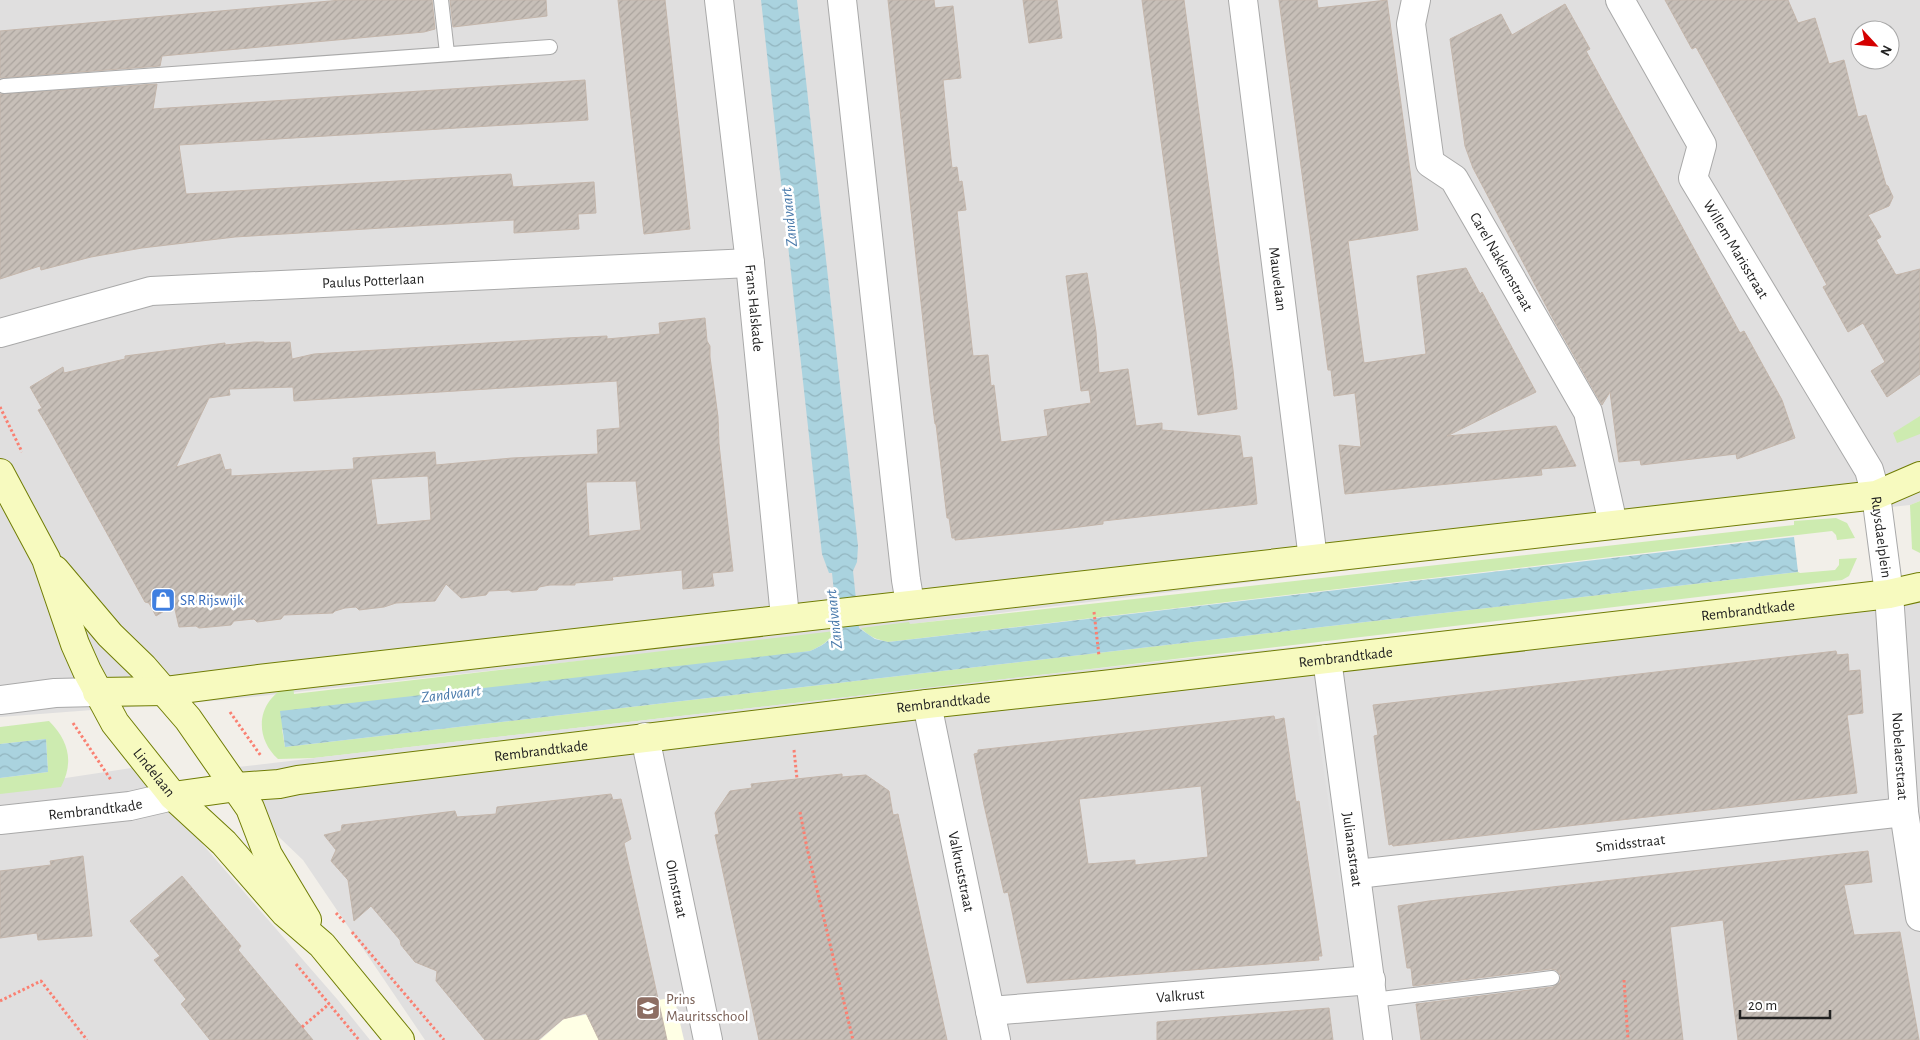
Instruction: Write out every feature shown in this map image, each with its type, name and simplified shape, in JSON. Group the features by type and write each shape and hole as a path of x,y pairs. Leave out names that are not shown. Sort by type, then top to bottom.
{"street":[{"name":"Frans Halskade","path":"719,0 750,264 785,618"},
{"path":"842,0 910,603"},
{"name":"Mauvelaan","path":"1243,0 1313,559"},
{"name":"Carel Nakkenstraat","path":"1416,0 1411,24 1430,162 1454,179 1588,412 1613,524"},
{"name":"Willem Marisstraat","path":"1620,0 1702,145 1693,178 1869,470 1876,495"},
{"name":"Paulus Potterlaan","path":"0,333 151,291 750,264"},
{"name":"Lindelaan","path":"0,473 46,559 75,644 115,723 173,796 224,843 285,913 322,945"},
{"name":"Ruysdaelplein","path":"1920,476 1876,495 1889,594 1920,587"},
{"path":"0,700 55,693 166,691 830,614 910,603 1876,495"},
{"name":"Lindelaan","path":"46,559 110,635 166,691 237,787 250,808 268,855 322,945 400,1040"},
{"name":"Rembrandtkade","path":"0,820 130,806 173,796 237,787 279,784 298,780 644,737 1889,594"},
{"name":"Nobelaerstraat","path":"1889,594 1920,917"},
{"name":"Julianastraat","path":"1327,659 1378,1040"},
{"name":"Valkruststraat","path":"927,704 996,1040"},
{"name":"Olmstraat","path":"644,737 708,1040"},
{"name":"Smidsstraat","path":"1357,874 1909,795"},
{"name":"Valkrust","path":"990,1011 1372,990"}],"lane":[{"path":"442,0 448,53"},
{"path":"4,86 550,47"},
{"path":"1372,990 1552,978"}],"path":[{"path":"0,407 26,459"},
{"path":"1094,609 1100,662"},
{"path":"55,693 130,806"},
{"path":"793,744 797,778"},
{"path":"800,812 853,1040"},
{"path":"330,906 444,1040"},
{"path":"1624,980 1628,1040"},
{"path":"0,1001 41,981 87,1040"},
{"path":"302,1027 329,1004"}],"shaded area":[{"path":"0,0 1920,0 1920,501 1910,505 1690,528 871,629 224,700 0,717"},
{"path":"1920,580 1920,1040 425,1040 303,860 259,818 229,768 1153,662"},
{"path":"1048,674 1049,682 314,766 314,758"},
{"path":"1324,715 1357,950 1350,951 1316,716"},
{"path":"138,767 151,785 337,999 370,1040 0,1040 0,788"},
{"name":"Prins Mauritsschool","path":"674,997 684,1040 540,1040 564,1019"}],"green space":[{"path":"1920,416 1920,434 1897,443 1893,433"},
{"path":"1920,501 1920,553 1912,549 1910,505"},
{"path":"1836,518 1847,523 1855,538 1837,540 1836,535 1832,531 888,642 867,634 861,628 1794,525 1794,521"},
{"path":"1857,558 1849,576 1842,580 314,758 278,759 269,749 262,727 266,706 281,690 293,684 294,694 835,631 824,643 810,651 282,729 285,747 1798,572 1835,570 1839,565 1839,559"},
{"path":"49,721 61,736 67,752 67,769 61,787 0,794 0,778 48,772 46,739 0,744 0,727"}],"water":[{"name":"Zandvaart","path":"761,0 797,0 858,546 857,562 853,571 859,628 875,639 888,642 1794,537 1798,572 285,747 280,711 810,651 825,643 838,630 832,573 829,573 822,554"},
{"path":"46,739 48,772 0,778 0,744"}],"building":[{"path":"341,0 432,0 435,29 424,32 162,56 160,66 0,78 0,31"},
{"path":"450,0 546,0 547,16 453,27"},
{"path":"618,0 665,0 690,229 644,234"},
{"path":"888,0 934,0 935,8 953,6 961,78 943,80 952,168 957,167 959,182 962,181 966,210 957,211 973,356 988,355 991,386 994,385 1001,442 1048,436 1044,410 1091,403 1089,390 1081,391 1066,276 1087,273 1096,332 1099,373 1128,369 1136,426 1162,423 1162,430 1240,436 1243,458 1252,457 1257,504 1103,521 1103,524 1063,529 955,540 955,538 952,538 949,518 947,518 930,385"},
{"path":"1023,0 1057,0 1062,38 1029,43"},
{"path":"1142,0 1184,0 1237,409 1198,415"},
{"path":"1279,0 1317,0 1318,8 1387,0 1418,230 1348,241 1364,363 1426,354 1417,276 1466,268 1480,294 1482,292 1536,392 1447,436 1556,426 1576,466 1541,469 1542,475 1345,494 1339,445 1361,447 1355,393 1334,396 1331,370 1328,370"},
{"path":"1665,0 1788,0 1798,23 1815,18 1829,64 1844,60 1858,117 1866,115 1886,185 1893,197 1889,206 1868,215 1881,237 1876,240 1896,275 1920,269 1920,374 1887,397 1871,371 1885,362 1863,323 1848,332 1823,287 1827,285 1744,133 1696,47 1692,49"},
{"path":"1565,4 1590,49 1586,51 1740,333 1744,331 1782,400 1795,438 1737,459 1736,454 1641,465 1640,460 1619,462 1610,392 1602,405 1552,317 1473,168 1465,146 1450,39 1501,14 1512,35"},
{"path":"585,80 588,120 179,145 186,194 511,174 513,187 594,182 596,213 578,214 579,229 514,233 514,220 235,237 142,248 91,257 41,270 40,266 0,279 0,94 157,84 153,109"},
{"path":"705,318 718,417 719,444 733,571 712,573 714,586 683,589 682,570 612,577 613,580 575,583 575,585 550,585 539,587 537,590 489,591 486,595 461,598 446,584 435,601 396,603 384,607 359,610 356,607 345,608 333,613 284,615 281,619 257,622 254,619 234,621 231,625 199,628 196,626 179,627 174,605 156,616 149,603 145,602 38,410 42,408 30,387 63,367 64,373 125,359 125,356 225,343 225,345 254,342 290,342 292,359 314,354 566,338 607,336 607,339 660,334 659,323","holes":["617,381 620,428 597,430 598,454 512,458 436,465 435,452 353,458 354,469 231,476 231,469 225,470 220,454 176,467 209,398 230,395 229,389 293,387 294,401","428,476 431,520 377,525 371,479","636,481 641,530 589,536 586,482"]},
{"path":"1836,651 1837,655 1848,654 1849,671 1860,670 1863,713 1847,715 1857,793 1389,845 1374,736 1378,735 1373,705"},
{"path":"1274,716 1275,720 1284,718 1296,802 1299,801 1322,956 1318,956 1319,960 1027,983 1008,892 1004,893 984,805 974,754 978,753 978,750","holes":["1201,786 1208,857 1135,865 1135,860 1088,864 1079,799"]},
{"path":"842,774 842,777 866,775 889,791 893,815 898,814 947,1040 759,1040 715,835 719,834 715,813 730,791 752,788 751,784"},
{"path":"611,794 613,800 621,799 631,839 624,843 667,1040 599,1040 586,1013 563,1019 538,1040 485,1040 436,981 437,971 415,962 401,945 400,940 371,906 354,921 348,880 331,861 336,850 324,835 341,831 342,825 455,811 457,817 496,814 497,807"},
{"path":"1868,851 1872,882 1844,885 1854,935 1900,932 1919,1040 1738,1040 1723,920 1670,927 1683,1040 1421,1040 1416,1004 1553,987 1560,982 1561,976 1556,970 1551,969 1413,986 1411,968 1407,968 1398,906"},
{"path":"83,856 92,936 38,940 37,933 0,938 0,871 51,865 50,861"},
{"path":"182,876 241,946 238,950 313,1040 210,1040 181,1004 186,999 154,960 160,956 130,921"},
{"path":"1329,1008 1333,1040 1157,1040 1157,1022"}],"place":[{"name":"SR Rijswijk","path":"163,600"},
{"name":"Prins Mauritsschool","path":"648,1008"}]}
